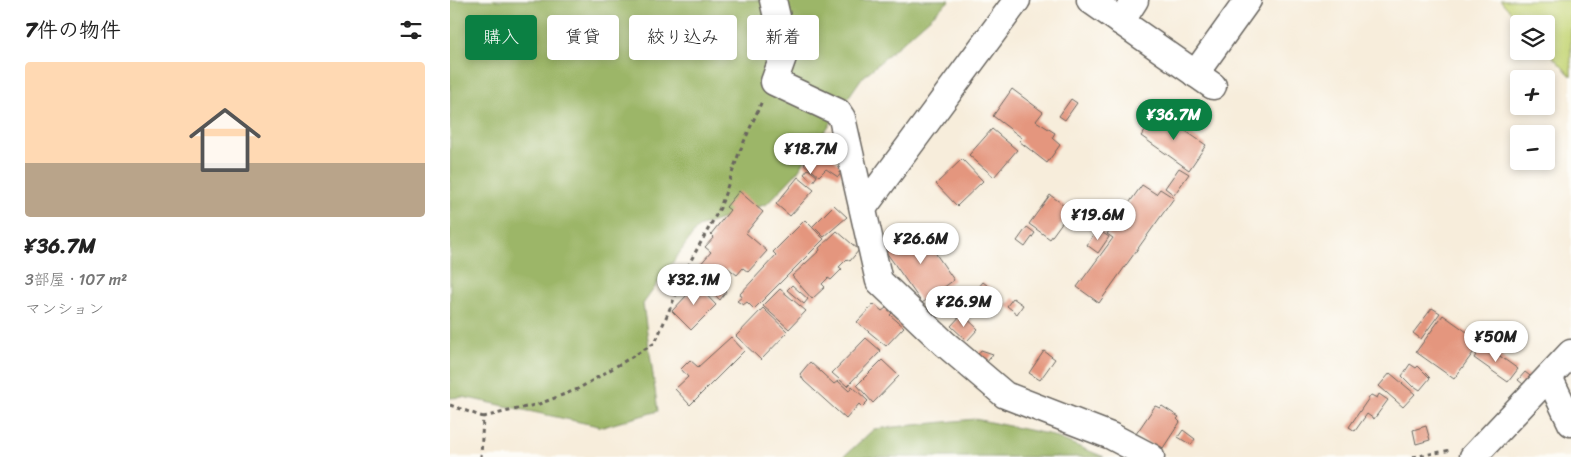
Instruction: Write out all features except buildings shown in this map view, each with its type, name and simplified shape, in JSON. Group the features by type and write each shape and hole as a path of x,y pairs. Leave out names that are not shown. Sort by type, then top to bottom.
{"street":[{"path":"774,0 783,43 783,58 774,82 838,112 842,118 864,207 879,281 944,343 1005,395 1111,436 1151,457"},
{"path":"864,207 1017,0"},
{"path":"1090,0 1204,80 1248,0"},
{"path":"1120,22 1135,0"},
{"path":"1473,457 1571,354"},
{"path":"1549,377 1571,423"}],"path":[{"path":"450,405 483,417 539,404 578,389 655,343 690,262 720,208 742,145 757,110 774,82"},
{"path":"481,457 483,417"}],"green space":[{"path":"450,0 950,0 861,79 795,175 767,204 698,227 643,304 658,411 603,427 463,397 450,398"},
{"path":"1500,0 1571,0 1571,76 1555,59 1555,15 1514,15"},
{"path":"975,419 1048,434 1104,457 843,457 874,429"}]}
